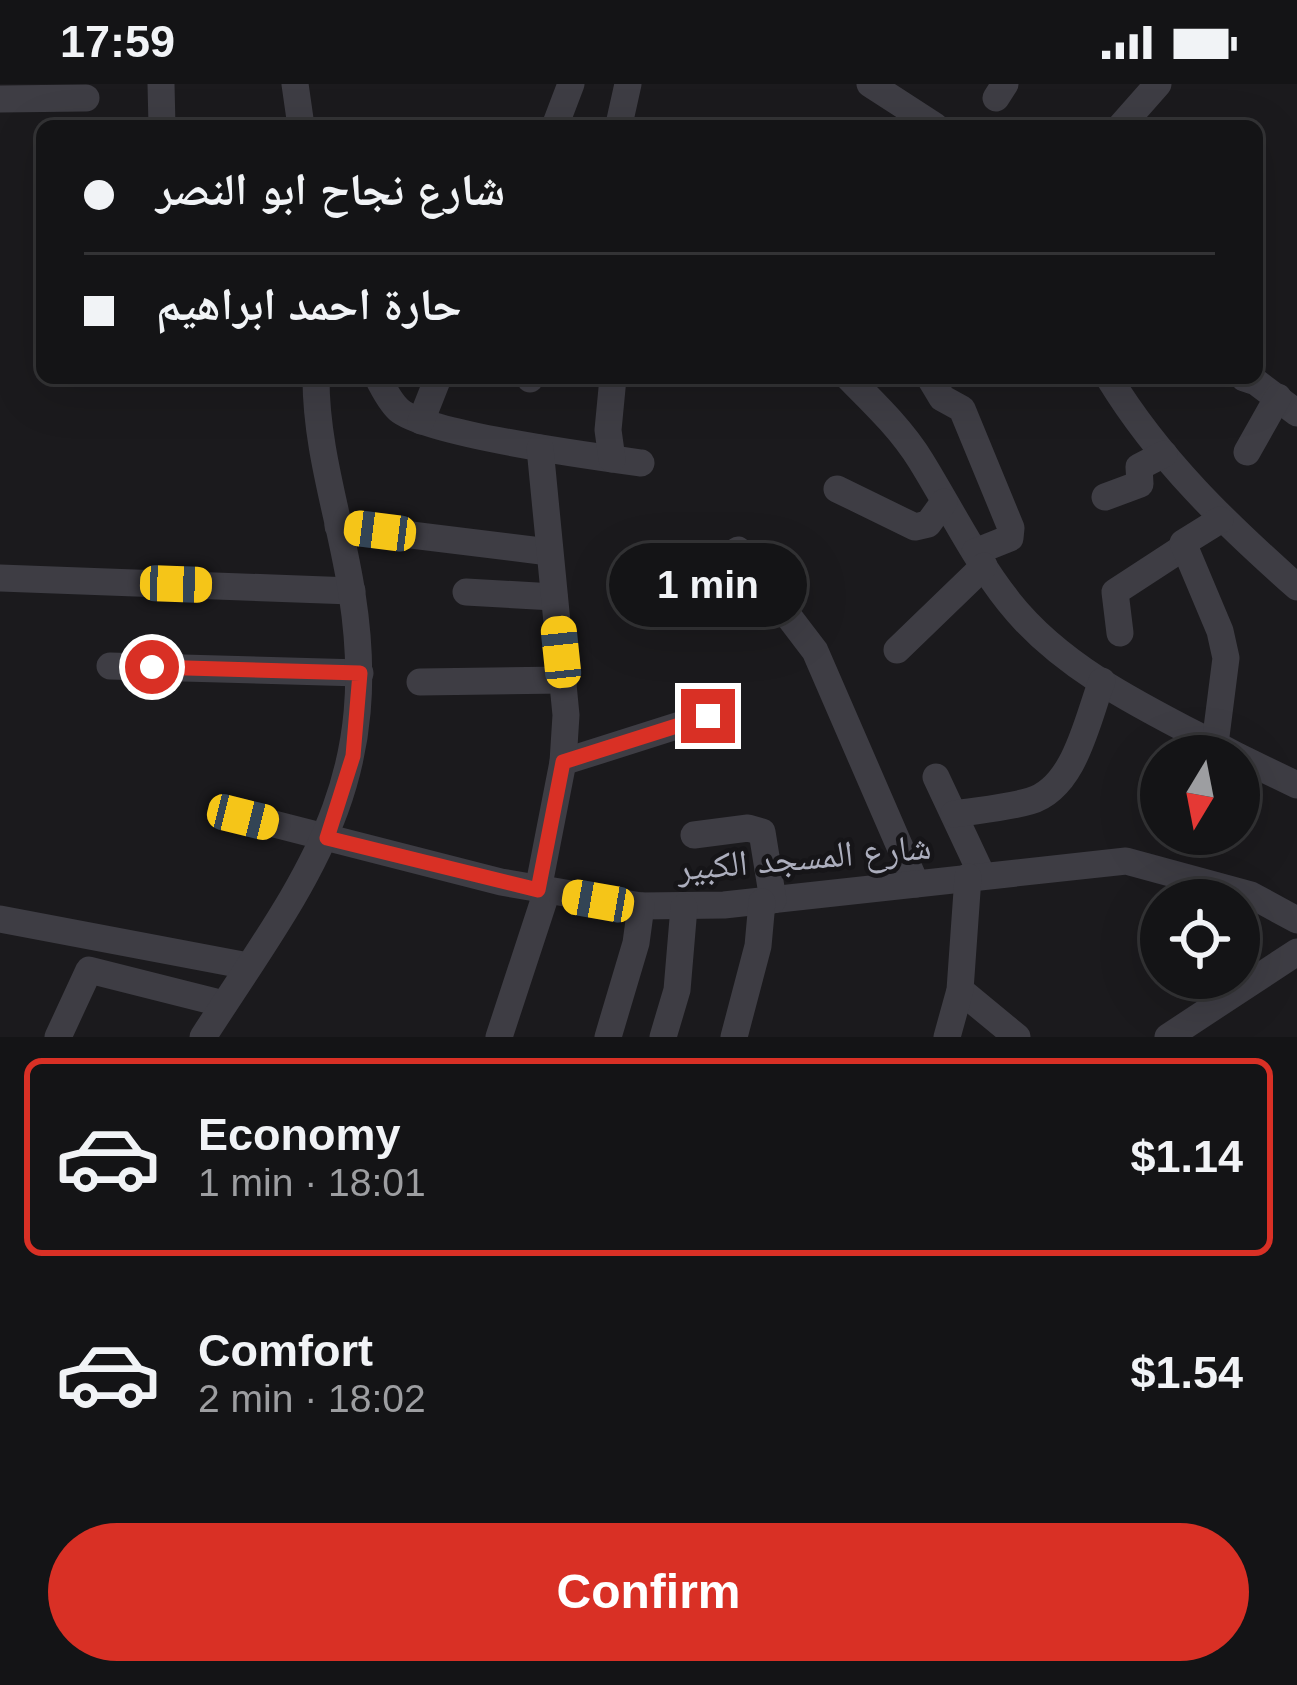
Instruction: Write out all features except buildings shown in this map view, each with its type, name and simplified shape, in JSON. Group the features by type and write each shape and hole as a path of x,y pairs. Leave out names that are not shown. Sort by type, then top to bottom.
{"street":[{"path":"161,84 162,120"},
{"path":"295,84 300,120"},
{"path":"557,120 571,84"},
{"path":"620,119 628,84"},
{"path":"870,84 926,120"},
{"path":"1126,120 1159,84"},
{"path":"0,100 86,98"},
{"path":"203,1037 327,838 353,756 360,673 352,591 320,436 316,384"},
{"path":"382,384 400,411 422,421 540,448 627,461 608,430 612,384"},
{"path":"422,421 436,384"},
{"path":"854,384 910,446 980,559 1027,620 1060,652 1102,681 1200,735"},
{"path":"897,650 980,559 1010,538 1011,528 962,409 942,398 934,384"},
{"path":"1113,384 1220,520 1297,587"},
{"path":"1247,452 1287,405 1254,384"},
{"path":"499,1037 542,891 563,762 564,680 540,448"},
{"path":"1105,497 1140,484 1138,467 1164,454"},
{"path":"837,489 915,526 928,524 944,502"},
{"path":"1220,520 1185,540 1184,547 1220,631 1230,735"},
{"path":"338,526 549,552"},
{"path":"1120,633 1115,592 1184,547"},
{"path":"738,550 815,651 916,884"},
{"path":"0,578 352,591"},
{"path":"466,592 554,597"},
{"path":"110,666 360,673"},
{"path":"420,682 564,680"},
{"path":"954,814 1031,801 1048,793 1072,759 1102,681"},
{"path":"563,762 708,716"},
{"path":"1260,766 1297,785"},
{"path":"936,777 975,876 960,990 947,1037"},
{"name":"شارع المسجد الكبير","path":"243,817 542,891 641,906 768,901 1126,861 1251,895 1297,920"},
{"path":"694,835 748,828 762,832 768,901 734,1037"},
{"path":"608,1037 636,943 641,906"},
{"path":"663,1037 677,990 684,907"},
{"path":"0,919 248,966"},
{"path":"1168,1037 1200,1027 1297,952"},
{"path":"58,1036 83,975 93,969 224,1004"},
{"path":"960,990 1018,1037"}],"route":[{"path":"152,667 360,673 353,756 327,838 538,890 563,762 708,716"}]}
